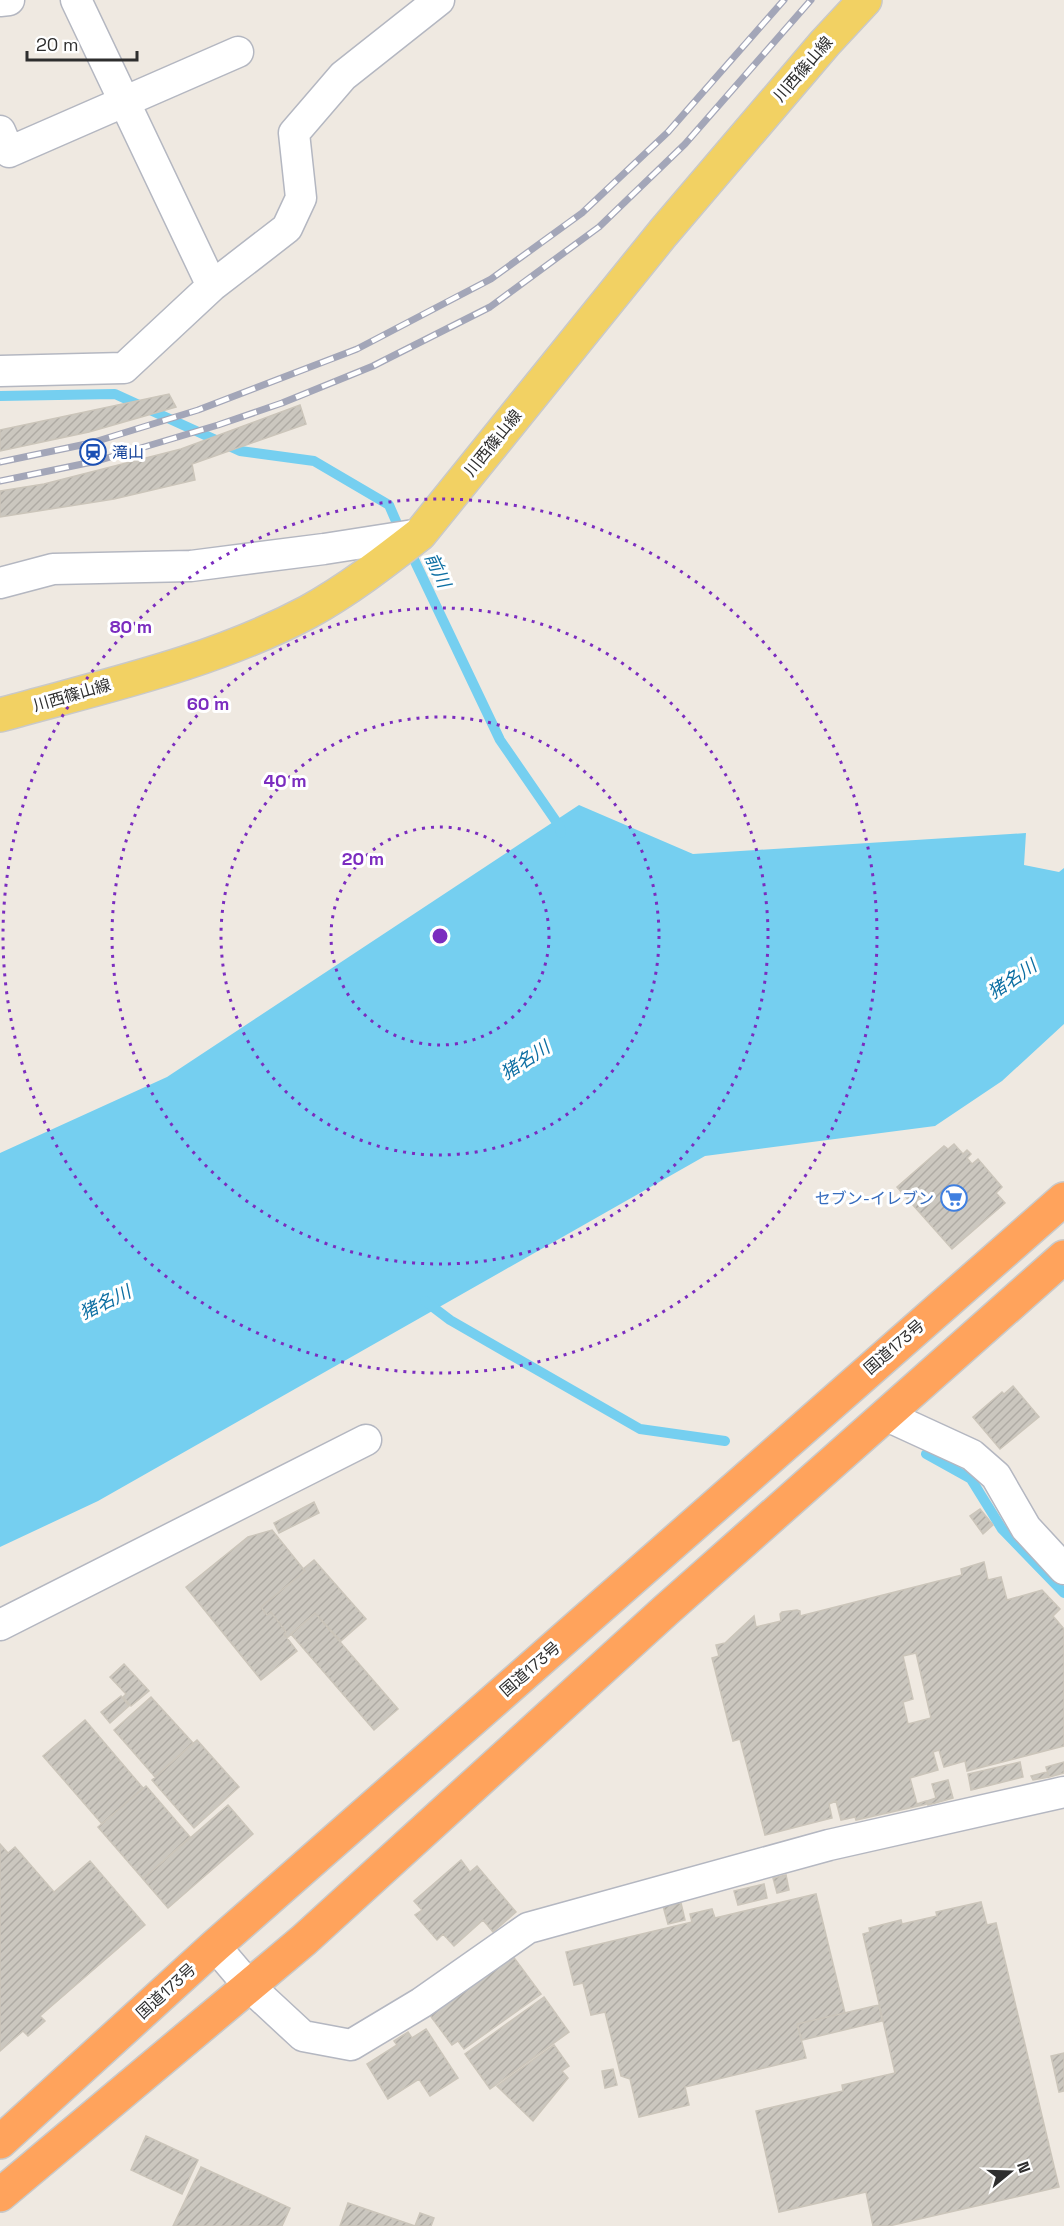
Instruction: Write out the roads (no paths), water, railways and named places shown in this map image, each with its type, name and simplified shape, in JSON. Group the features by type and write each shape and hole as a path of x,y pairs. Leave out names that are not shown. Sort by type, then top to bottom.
{"highway":[{"name":"国道173号","path":"0,2142 215,1946 1064,1199"},
{"path":"0,2195 304,1940 657,1619 1064,1257"}],"main road":[{"name":"川西篠山線","path":"0,715 193,661 253,638 308,611 370,573 420,534 663,234 825,43 865,0"}],"street":[{"path":"0,1 9,0"},
{"path":"76,0 212,286"},
{"path":"0,371 124,368 212,286 288,228 302,198 294,133 343,76 440,0"},
{"path":"0,131 9,152 238,52"},
{"path":"0,583 53,569 191,566 420,534"},
{"path":"885,1415 972,1455 996,1476 1026,1528 1064,1569"},
{"path":"0,1625 366,1440"},
{"path":"215,1946 249,1986 303,2036 351,2045 421,2002 528,1928 829,1845 1064,1792"}],"water":[{"name":"猪名川","path":"579,805 693,854 1026,833 1024,865 1059,872 1064,868 1064,1024 1002,1081 935,1126 705,1156 98,1501 0,1547 0,1153 167,1077"}],"waterway":[{"name":"前川","path":"0,396 115,394 240,451 314,461 389,505 402,535"},
{"name":"前川","path":"409,549 500,740 560,827 561,833"},
{"path":"425,1301 450,1320 640,1429 725,1441"},
{"path":"926,1454 971,1479 1002,1529 1064,1593"}],"railway":[{"path":"0,462 91,443 198,410 357,349 491,279 582,213 668,132 784,0"},
{"path":"0,481 97,461 218,425 282,403 373,366 490,307 599,227 685,144 811,0"}],"place":[{"name":"滝山","path":"93,452"},
{"name":"セブン-イレブン","path":"954,1198"}]}
